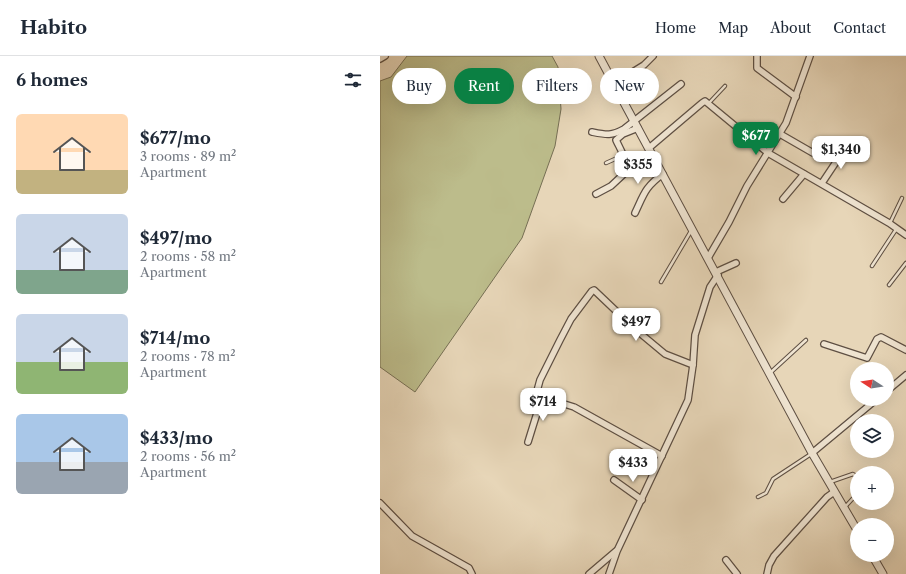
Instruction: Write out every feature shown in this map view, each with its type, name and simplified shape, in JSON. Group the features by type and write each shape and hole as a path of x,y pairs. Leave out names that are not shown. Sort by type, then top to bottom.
{"street":[{"path":"380,59 385,56"},
{"path":"600,56 606,68"},
{"path":"639,68 653,56"},
{"path":"757,56 757,68 796,97"},
{"path":"708,258 729,222 747,186 786,123 810,56"},
{"path":"596,194 611,186 626,172 624,155 616,140 636,125 682,84"},
{"path":"649,148 705,101 768,153 822,183 897,228 906,235"},
{"path":"625,104 812,453 850,518"},
{"path":"592,132 608,136 636,125"},
{"path":"780,134 813,152"},
{"path":"822,183 846,147"},
{"path":"635,213 644,192 651,183 662,174"},
{"path":"783,200 804,174"},
{"path":"609,574 617,551 688,400 693,365 695,335 710,287 717,274 736,263"},
{"path":"662,456 574,407 542,397 537,391 540,380 572,319 594,290 635,329 665,354 693,365"},
{"path":"824,344 867,358 877,339 881,337 906,350"},
{"path":"894,385 906,375"},
{"path":"528,442 542,397"},
{"path":"812,453 869,406"},
{"path":"614,480 642,500"},
{"path":"768,574 769,565 774,556 827,497 834,492"},
{"path":"380,503 412,536 469,568 472,574"},
{"path":"589,574 617,551"},
{"path":"726,560 737,574"},
{"path":"876,562 883,574"}],"lane":[{"path":"709,104 725,86"},
{"path":"606,163 624,155"},
{"path":"889,224 902,198"},
{"path":"872,266 897,228"},
{"path":"661,282 692,229"},
{"path":"889,285 906,263"},
{"path":"770,373 806,340"},
{"path":"758,497 766,493 773,479 812,453"},
{"path":"829,482 850,475"},
{"path":"844,508 850,502"}],"green space":[{"path":"407,56 552,56 558,68 522,68 522,104 561,104 561,109 555,146 522,238 415,392 380,367 380,81 392,76 392,104 446,104 446,68 398,68"}]}
